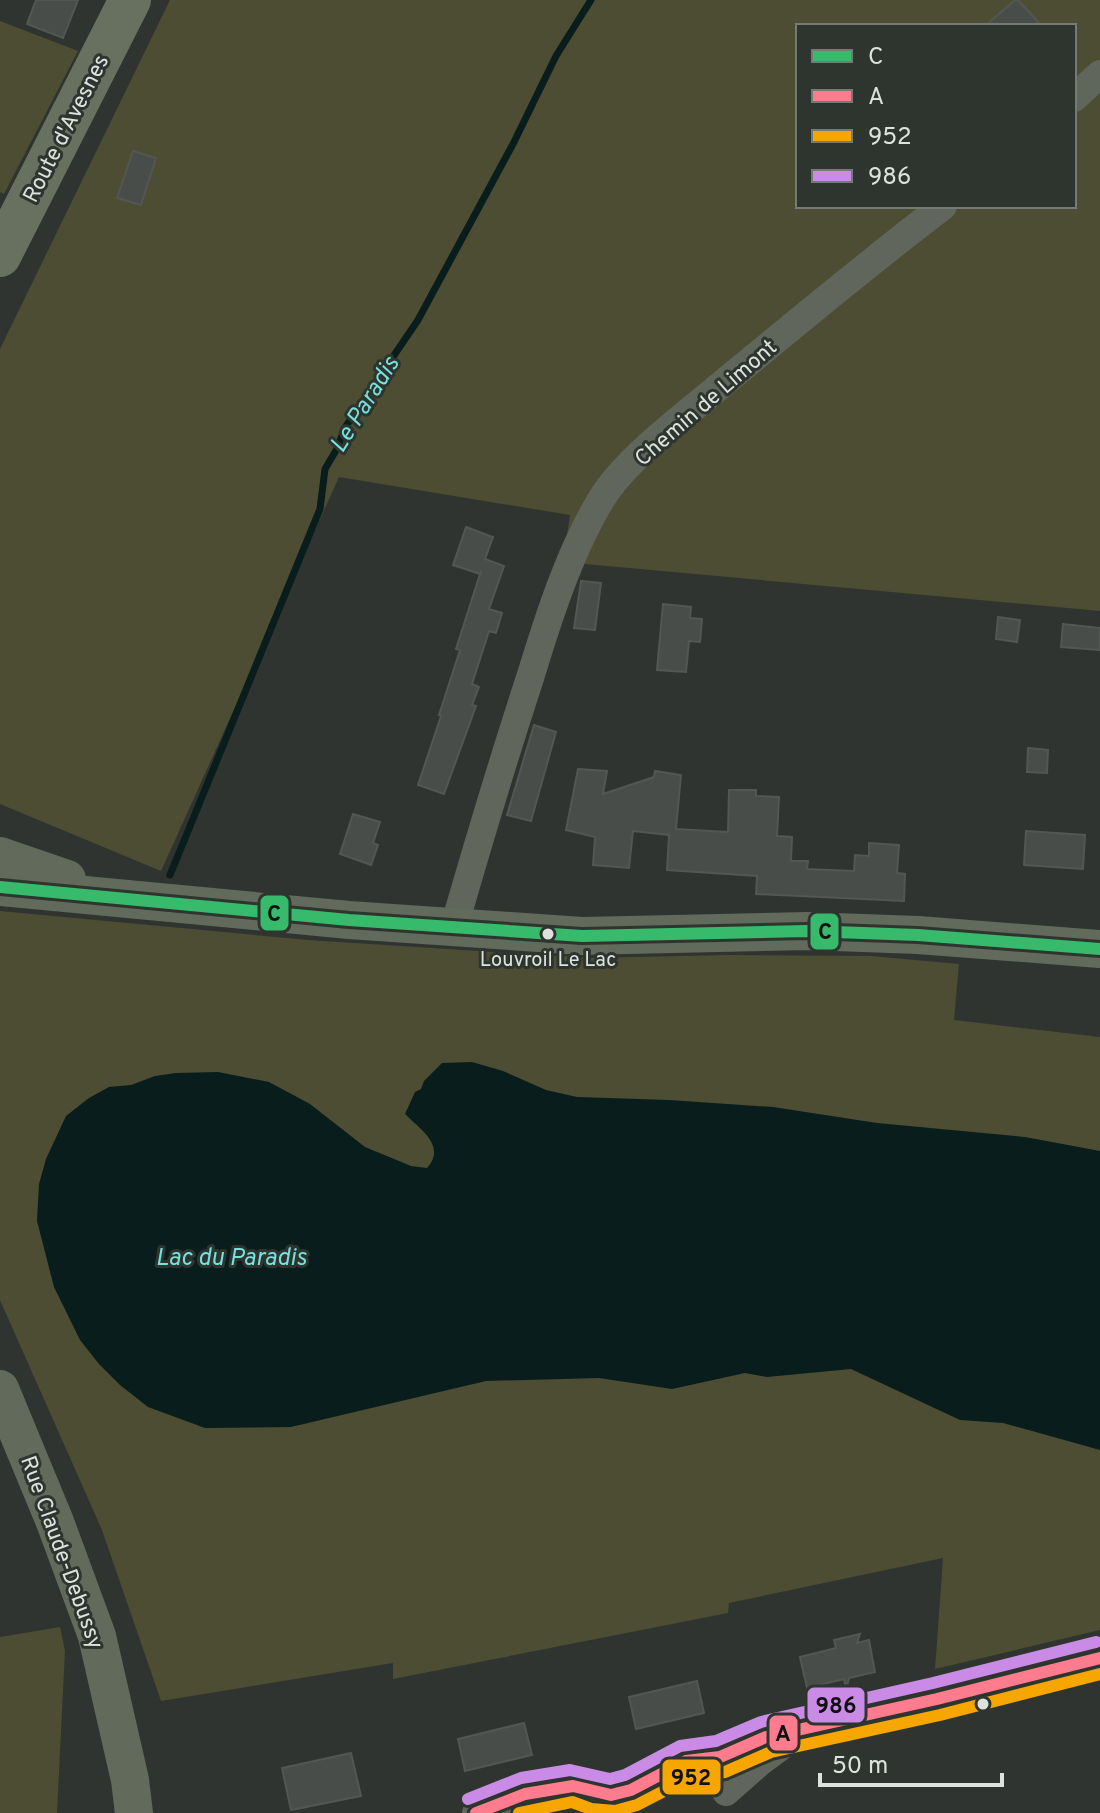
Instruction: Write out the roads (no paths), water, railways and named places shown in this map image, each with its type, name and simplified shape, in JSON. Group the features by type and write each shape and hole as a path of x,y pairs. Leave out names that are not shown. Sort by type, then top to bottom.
{"main road":[{"name":"Route d'Avesnes","path":"0,256 130,0"},
{"path":"0,856 122,899"},
{"path":"0,887 582,936 807,931 948,937 1100,949"},
{"name":"Rue Claude-Debussy","path":"0,1389 55,1522 97,1636 130,1780 134,1813"}],"street":[{"path":"1076,96 1100,74"},
{"name":"Chemin de Limont","path":"454,927 497,777 562,580 603,496 669,429 875,258 940,208"},
{"path":"476,1813 525,1794 548,1802 573,1786 594,1793 621,1792 649,1782 658,1774 686,1761 720,1757 766,1737 922,1703 1100,1658"},
{"path":"728,1807 760,1762 804,1729"},
{"path":"686,1761 709,1768 719,1779 728,1807"}],"water":[{"name":"Lac du Paradis","path":"472,1062 503,1071 546,1090 577,1097 773,1107 877,1123 1025,1137 1100,1151 1100,1450 1003,1423 960,1420 851,1369 767,1377 745,1373 672,1389 599,1378 486,1381 291,1427 205,1428 148,1407 120,1385 80,1340 54,1287 37,1221 39,1184 46,1159 66,1116 89,1098 109,1087 131,1085 155,1076 176,1073 218,1072 269,1082 310,1104 365,1147 411,1166 427,1168 432,1160 433,1145 405,1114 415,1092 442,1063"}],"waterway":[{"name":"Le Paradis","path":"170,875 320,509 325,469 344,429 418,320 513,144 556,56 591,0"}],"place":[{"name":"Louvroil Le Lac","path":"548,934"}]}
